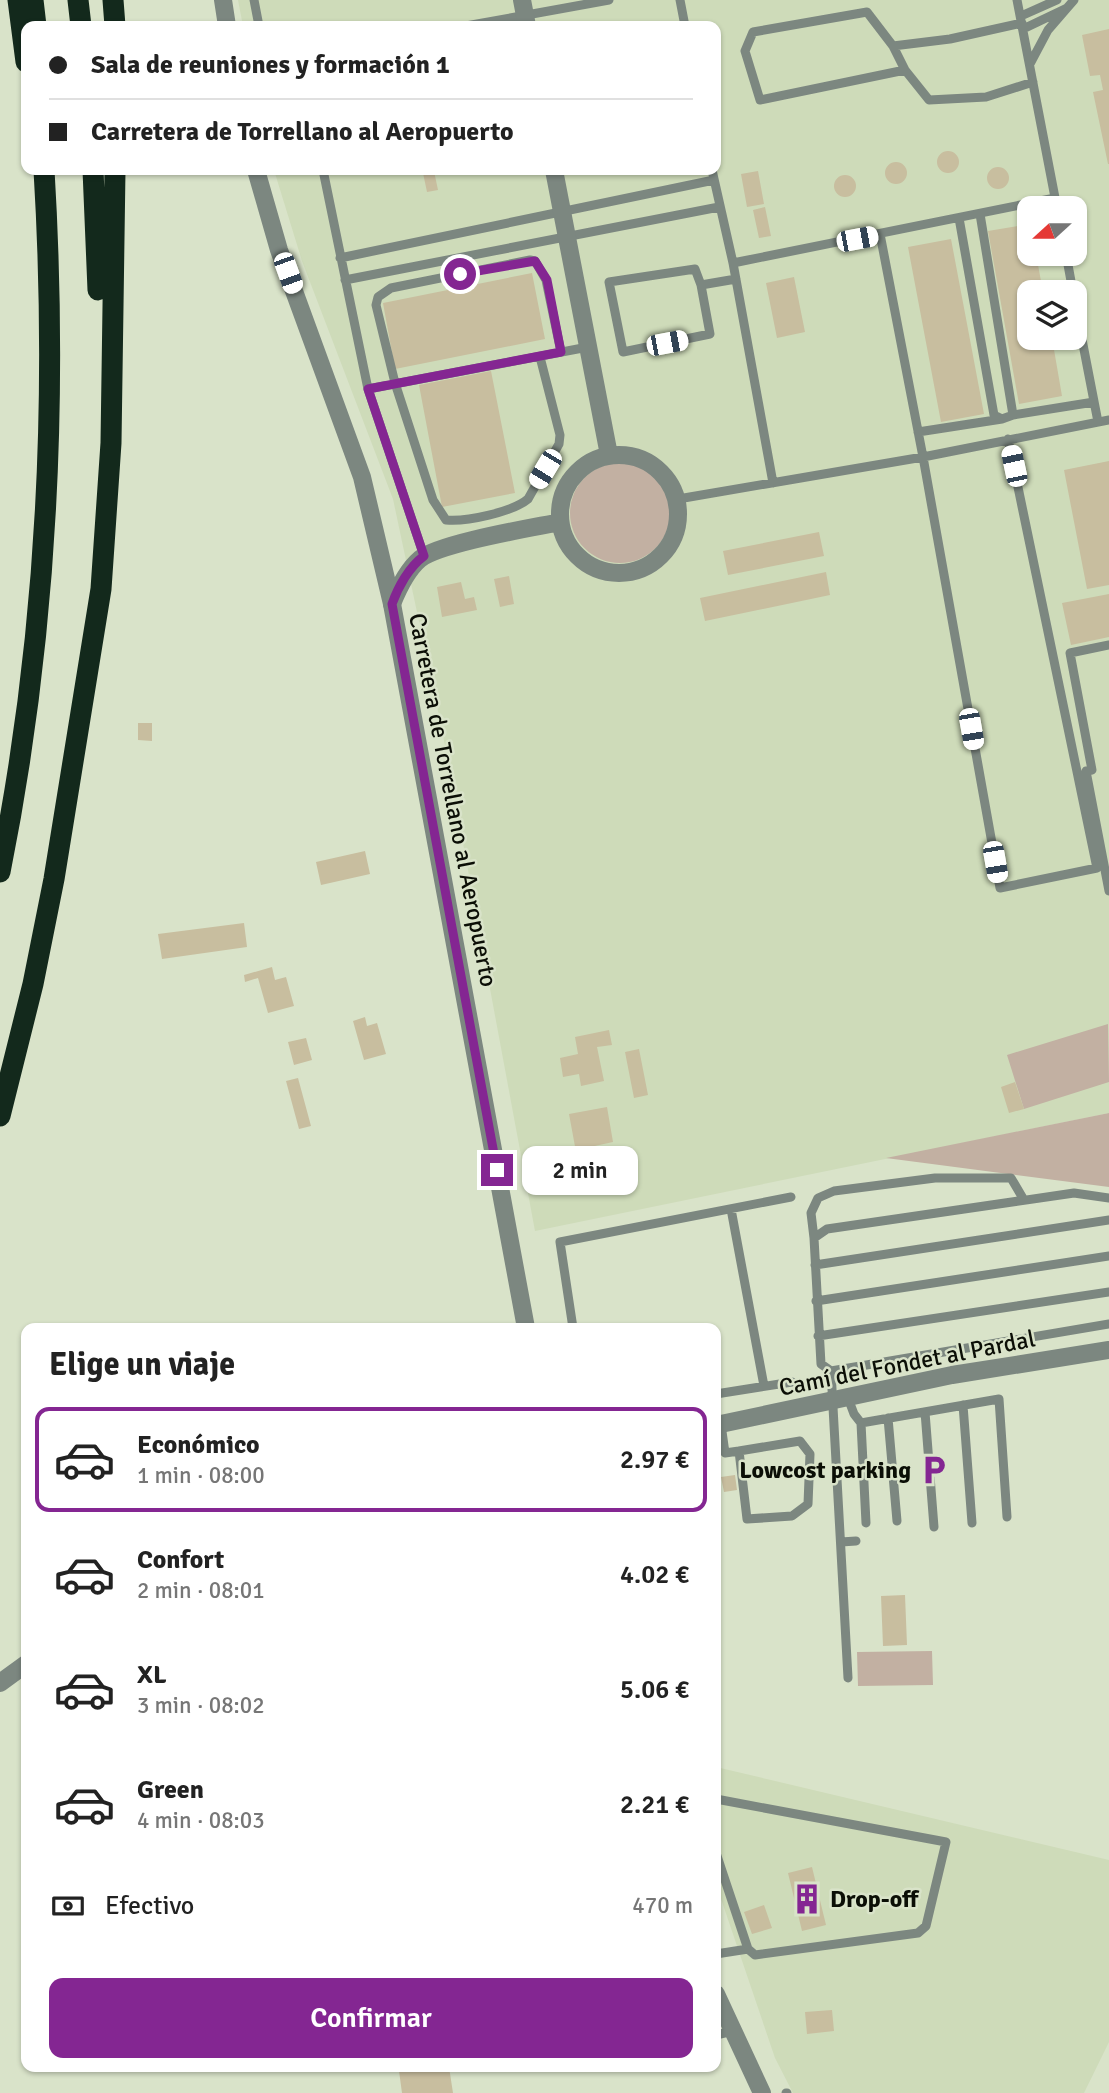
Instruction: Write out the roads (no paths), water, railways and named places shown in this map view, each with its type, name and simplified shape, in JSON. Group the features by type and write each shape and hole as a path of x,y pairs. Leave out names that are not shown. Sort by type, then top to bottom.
{"highway":[{"path":"18,0 21,23"},
{"path":"33,0 36,21"},
{"path":"78,0 80,21"},
{"path":"113,0 115,21"},
{"path":"0,872 31,666 46,491 50,316 44,175"},
{"path":"82,694 96,456 99,304 93,175"},
{"path":"0,1116 33,984 54,879 101,589 111,443 115,175"}],"street":[{"path":"223,0 227,21"},
{"name":"Carretera de Torrellano al Aeropuerto","path":"257,175 279,250 362,477 392,604 525,1323"},
{"path":"555,175 609,455"},
{"path":"627,454 644,459 659,469 678,499 679,519 675,538 664,554 649,566 631,573 611,574 593,568 577,556 566,541 560,522 561,503 572,479 592,461 609,455 627,454"},
{"path":"392,604 397,590 413,566 424,556 443,548 560,522"},
{"name":"Camí del Fondet al Pardal","path":"721,1424 952,1375 1109,1350"},
{"path":"0,1683 21,1668"},
{"path":"724,2033 762,2093"}],"lane":[{"path":"254,0 258,21"},
{"path":"490,21 609,0"},
{"path":"680,0 684,21"},
{"path":"1017,0 1055,196"},
{"path":"1022,23 1057,0"},
{"path":"1030,64 1048,30 1074,0"},
{"path":"894,46 950,39 1022,23 1067,8"},
{"path":"905,70 760,100 745,51 753,32 867,12 894,46 905,70 929,100 986,97 1033,82"},
{"path":"324,175 368,389 424,556"},
{"path":"713,175 733,263 774,483"},
{"path":"340,258 714,180"},
{"path":"733,263 1017,206"},
{"path":"345,280 719,207"},
{"path":"979,214 1013,415"},
{"path":"959,218 994,415 1002,419"},
{"path":"880,234 1000,888 1097,868 1008,439"},
{"path":"540,357 560,435 559,444 528,499 521,504 454,521 446,520 441,516 433,499 395,383 376,305 382,293 391,288 530,260 539,267 547,280 561,352"},
{"path":"695,269 701,285 710,334 623,352 609,282 695,269"},
{"path":"701,285 736,279"},
{"path":"368,389 588,347"},
{"path":"1084,350 1098,422"},
{"path":"918,432 1094,402"},
{"path":"678,499 923,457 1109,420"},
{"path":"1109,645 1070,653 1092,770 1086,771 1109,891"},
{"path":"848,1678 841,1542 841,1399 831,1371 821,1364 811,1213 818,1198 835,1191 935,1178 1011,1178 1024,1200"},
{"path":"814,1238 827,1228 1074,1192 1109,1198"},
{"path":"572,1323 560,1242 791,1197"},
{"path":"731,1209 764,1386"},
{"path":"815,1265 1109,1220"},
{"path":"816,1301 1109,1256"},
{"path":"818,1336 1109,1292"},
{"path":"831,1371 1109,1324"},
{"path":"721,1393 792,1382"},
{"path":"841,1399 861,1423 866,1523"},
{"path":"861,1423 999,1399 1007,1517"},
{"path":"963,1405 972,1522"},
{"path":"925,1412 933,1527"},
{"path":"887,1418 897,1521"},
{"path":"721,1437 725,1453 800,1441 810,1454 808,1504 792,1516 747,1519 738,1451"},
{"path":"841,1542 856,1541"},
{"path":"721,1801 946,1843 926,1926 918,1933 755,1955 748,1949 721,1868"},
{"path":"721,1953 748,1949"}],"place":[{"name":"Lowcost parking","path":"934,1470"},
{"name":"Drop-off","path":"807,1899"}]}
